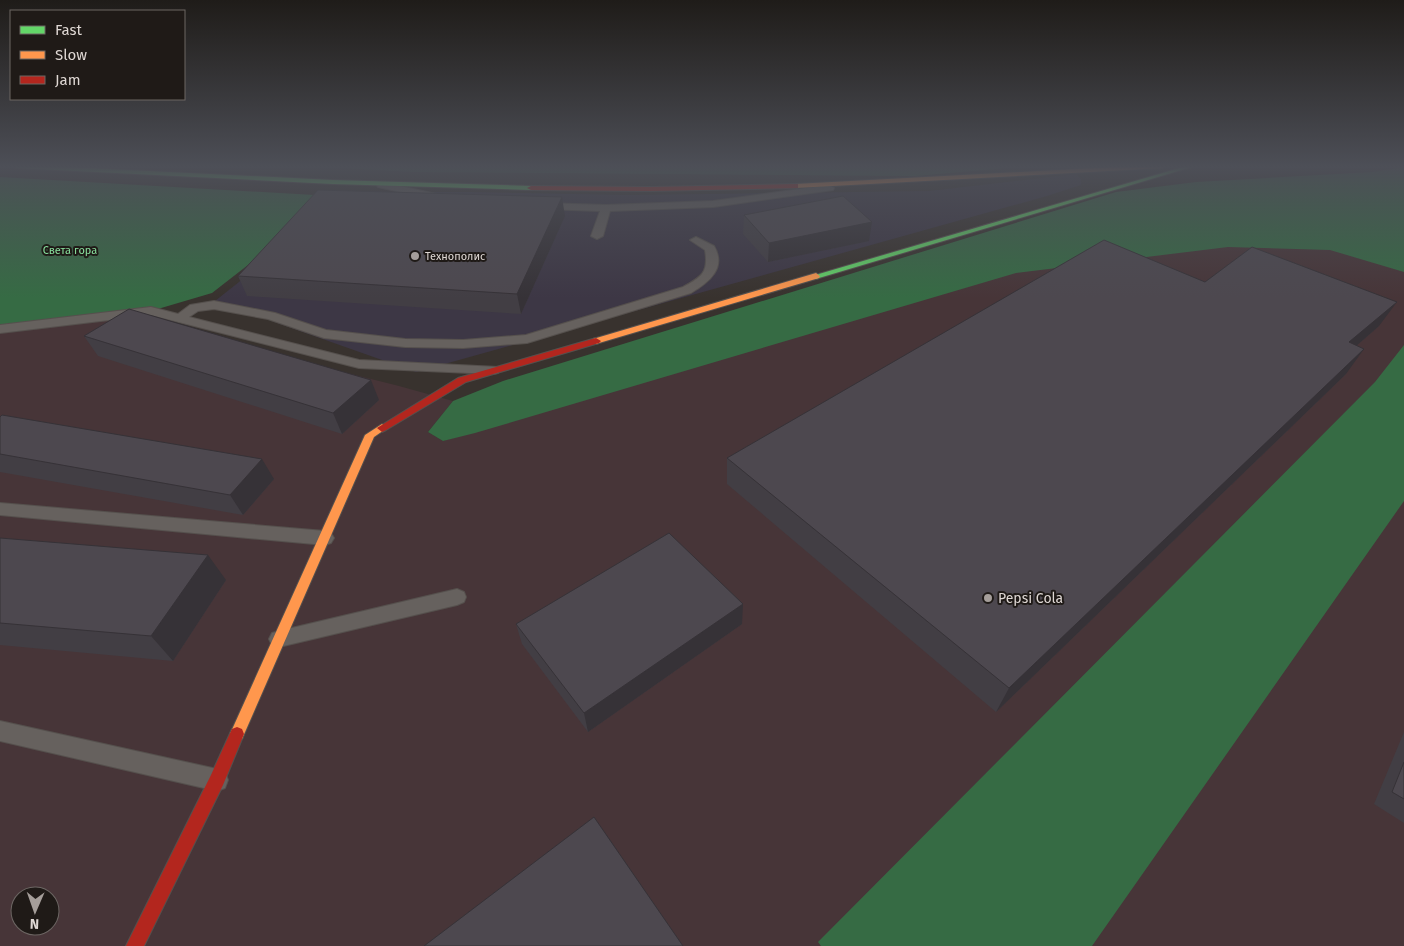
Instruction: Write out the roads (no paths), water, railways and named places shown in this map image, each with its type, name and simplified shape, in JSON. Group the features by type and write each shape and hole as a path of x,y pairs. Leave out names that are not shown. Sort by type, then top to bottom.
{"main road":[{"path":"135,946 217,780 370,435 462,380 1041,210"}],"lane":[{"path":"598,236 605,210"},
{"path":"181,319 184,314 195,308 214,305 270,316 324,334 405,343 463,344 527,339 687,290 708,278 714,262 710,248 696,240"},
{"path":"0,329 152,311 359,364 493,370"},
{"path":"0,509 325,538"},
{"path":"280,639 457,597"},
{"path":"0,731 217,780"}],"place":[{"name":"Технополис","path":"415,256"},
{"name":"Pepsi Cola","path":"988,598"}],"park label":[{"name":"Света гора","path":"70,250"}]}
